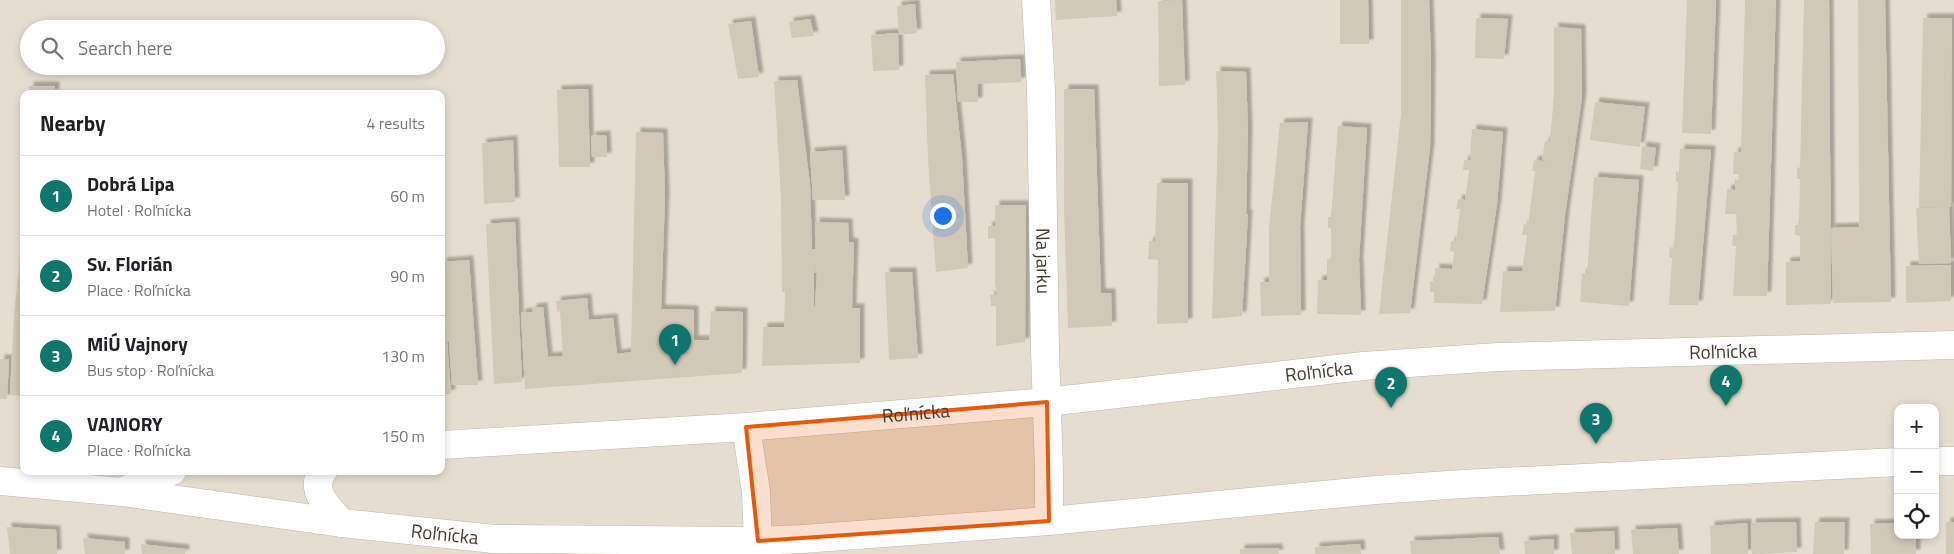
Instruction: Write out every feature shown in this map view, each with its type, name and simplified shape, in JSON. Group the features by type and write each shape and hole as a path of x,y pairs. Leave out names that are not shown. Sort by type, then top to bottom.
{"street":[{"name":"Na jarku","path":"1036,0 1041,88 1048,521"},
{"name":"Roľnícka","path":"445,445 746,427 1047,402 1363,366 1498,357 1954,345"},
{"path":"746,427 756,492 758,541"},
{"path":"1939,461 1954,461"},
{"name":"Roľnícka","path":"0,481 122,492 342,523 494,539 758,541 804,547 1048,521 1376,490 1894,462"},
{"name":"Roľnícka","path":"122,492 162,475"},
{"path":"321,475 318,484 322,502 342,523"}],"highlighted area":[{"path":"1047,402 1049,521 758,541 746,427"}],"shaded area":[{"path":"0,0 1954,0 1954,554 0,554"}],"building":[{"path":"1055,0 1116,0 1117,16 1056,20"},
{"path":"1182,0 1185,85 1159,86 1158,1"},
{"path":"1340,0 1368,0 1369,44 1340,44"},
{"path":"1401,0 1429,0 1431,62 1430,148 1410,313 1379,314 1401,114"},
{"path":"1687,0 1716,0 1711,134 1682,133"},
{"path":"1745,0 1776,0 1767,296 1733,296 1736,246 1732,246 1733,235 1737,235 1736,214 1725,214 1727,189 1735,190 1735,179 1739,180 1739,174 1733,174 1734,152 1741,152"},
{"path":"1804,0 1829,0 1831,304 1786,305 1786,262 1800,261 1800,236 1795,235 1795,225 1799,225 1800,179 1797,179 1797,167 1800,168"},
{"path":"1858,0 1885,0 1891,302 1833,303 1831,228 1859,227"},
{"path":"915,4 917,33 899,35 897,6"},
{"path":"1476,18 1508,19 1504,59 1475,58"},
{"path":"1923,18 1952,18 1951,207 1949,207 1951,263 1919,264 1916,208 1946,207 1919,207"},
{"path":"810,19 814,36 792,38 789,22"},
{"path":"751,21 759,77 738,79 728,24"},
{"path":"1554,27 1581,29 1582,97 1565,215 1555,311 1500,312 1503,271 1522,271 1527,235 1522,235 1524,224 1528,225 1535,171 1532,171 1534,160 1552,162 1542,160 1545,141 1550,141 1554,94"},
{"path":"898,33 899,70 873,71 871,35"},
{"path":"1020,59 1021,82 978,84 978,102 958,102 956,62"},
{"path":"1216,71 1246,72 1248,131 1246,214 1248,214 1242,316 1212,319 1218,131"},
{"path":"953,74 962,158 968,268 936,272 928,160 925,75"},
{"path":"797,80 810,185 812,249 815,249 816,240 815,222 848,223 849,242 854,243 852,308 860,308 860,363 762,366 763,327 784,327 785,292 782,292 781,199 774,81","holes":["814,259 815,273 817,272 814,306"]},
{"path":"29,86 55,86 55,90 29,90"},
{"path":"588,89 590,167 559,167 557,90"},
{"path":"1064,89 1094,89 1101,293 1111,293 1112,326 1068,328 1064,209"},
{"path":"1595,102 1645,107 1640,147 1590,140"},
{"path":"1308,122 1300,227 1301,315 1261,316 1260,282 1269,282 1269,228 1280,123"},
{"path":"1338,126 1367,128 1359,260 1361,315 1317,314 1318,280 1327,280 1327,259 1331,259 1331,228 1328,228 1328,217 1331,217"},
{"path":"1472,129 1503,132 1497,204 1482,304 1434,303 1434,292 1430,292 1430,281 1435,282 1435,268 1452,269 1454,252 1450,251 1451,241 1456,241 1460,209 1456,209 1458,199 1465,200 1469,170 1463,170 1464,160 1475,160 1470,159"},
{"path":"636,132 663,133 665,197 661,309 694,310 694,340 709,340 711,311 743,312 742,373 525,389 521,313 532,312 532,308 543,307 548,357 563,356 560,311 557,312 556,301 587,298 589,320 613,318 617,354 631,352"},
{"path":"606,135 607,157 592,157 591,136"},
{"path":"513,140 515,202 484,204 482,143"},
{"path":"1642,146 1656,148 1653,171 1640,169"},
{"path":"1680,149 1711,150 1698,305 1669,305 1672,258 1669,257 1670,247 1673,248 1674,245 1678,182 1676,182 1676,171 1679,172"},
{"path":"842,150 845,200 813,200 810,152"},
{"path":"1594,177 1639,180 1629,306 1580,302 1582,273 1587,274"},
{"path":"1157,183 1188,183 1188,323 1157,324 1158,260 1148,259 1149,241 1155,241"},
{"path":"995,205 1026,205 1025,342 996,346 996,306 991,306 990,295 997,295 995,287 995,238 988,239 988,226 995,226"},
{"path":"515,222 522,382 494,384 486,224"},
{"path":"20,256 20,396 10,395 14,315"},
{"path":"469,260 478,385 452,385 449,342 447,342 451,394 445,395 445,318 447,338 445,262"},
{"path":"1951,265 1951,301 1906,303 1906,266"},
{"path":"885,272 912,272 918,358 889,360"},
{"path":"0,359 9,359 7,399 0,399"},
{"path":"1796,522 1797,552 1752,554 1751,523"},
{"path":"1815,522 1845,522 1844,554 1813,554"},
{"path":"1946,522 1954,522 1954,554 1946,554"},
{"path":"1747,523 1748,554 1711,554 1710,526"},
{"path":"1894,523 1894,539 1916,539 1916,554 1871,554 1870,524"},
{"path":"7,527 56,530 57,554 10,554"},
{"path":"1677,528 1679,554 1633,554 1631,530"},
{"path":"1614,531 1615,554 1572,554 1570,533"},
{"path":"1498,537 1500,554 1411,554 1410,541"},
{"path":"83,538 125,542 125,554 85,554"},
{"path":"1554,539 1554,554 1525,554 1524,541"},
{"path":"141,544 185,549 185,554 142,554"},
{"path":"1360,544 1361,554 1315,554 1315,547"},
{"path":"1278,548 1279,554 1240,554 1240,549"}],"place":[{"name":"Dobrá Lipa","path":"675,365"},
{"name":"VAJNORY","path":"1726,406"},
{"name":"Sv. Florián","path":"1391,408"},
{"name":"MiÚ Vajnory","path":"1596,444"}]}
